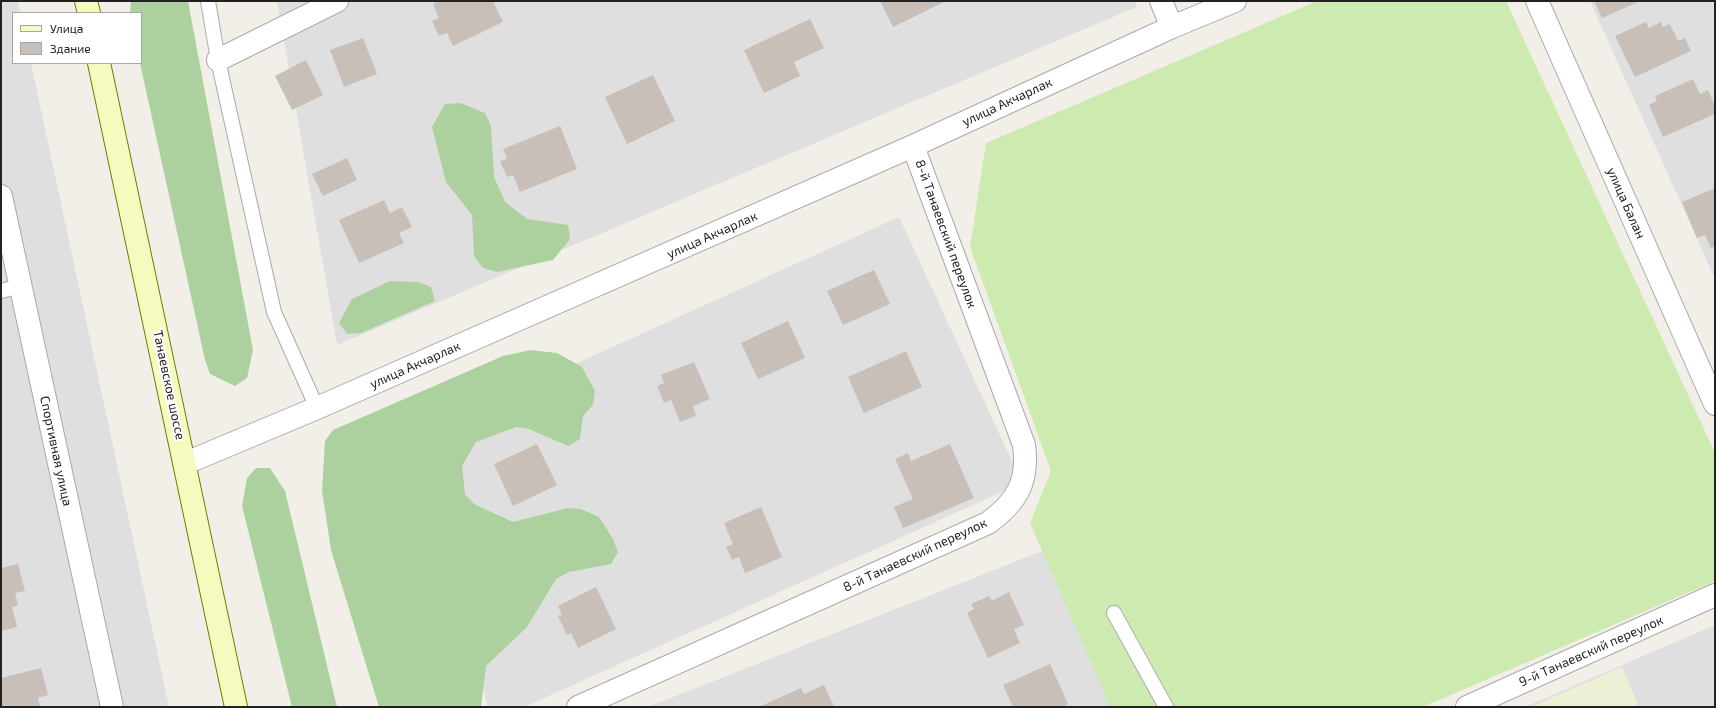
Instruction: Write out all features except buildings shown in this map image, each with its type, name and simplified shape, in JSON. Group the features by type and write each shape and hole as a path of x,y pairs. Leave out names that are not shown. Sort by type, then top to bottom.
{"street":[{"path":"86,1 89,12"},
{"path":"218,60 337,1"},
{"path":"1160,1 1172,27"},
{"name":"улица Акчарлак","path":"186,463 317,408 913,146 1172,27 1235,1"},
{"name":"улица Балан","path":"1537,1 1715,404"},
{"name":"Танаевское шоссе","path":"99,64 186,463 236,707"},
{"name":"8-й Танаевский переулок","path":"578,707 988,523 1004,512 1016,496 1024,472 1026,460 1024,445 913,146"},
{"name":"Спортивная улица","path":"1,196 11,289 112,707"},
{"name":"9-й Танаевский переулок","path":"1467,707 1715,595"}],"lane":[{"path":"208,1 218,60 274,312 317,408"},
{"path":"1114,613 1166,707"}],"shaded area":[{"path":"1,1 18,1 20,12 12,12 12,64 31,64 169,707 1,707"},
{"path":"277,1 1134,1 1137,7 337,345"},
{"path":"1590,1 1715,1 1715,279"},
{"path":"899,217 1022,483 524,707 488,707 416,436"},
{"path":"1065,542 1145,707 648,707"},
{"path":"1715,625 1715,707 1525,707"}],"green space":[{"path":"131,1 188,1 253,350 247,378 235,386 210,374 205,360 140,64 142,64 142,12 130,12"},
{"path":"1317,1 1506,1 1715,453 1715,581 1423,707 1110,707 1030,523 1051,471 970,247 986,143"},
{"path":"460,103 485,113 491,126 494,177 505,202 527,219 568,225 570,239 553,260 497,272 483,268 474,256 472,215 446,182 432,127 445,104"},
{"path":"390,281 418,282 431,287 435,301 361,333 347,334 339,323 352,299"},
{"path":"530,350 557,353 582,367 595,391 593,405 583,416 580,439 568,446 529,429 516,427 476,442 462,466 465,494 474,504 513,522 568,508 581,509 599,517 613,539 618,552 611,564 569,572 556,579 527,627 486,666 481,707 379,707 331,550 322,491 325,441 333,430 503,356"},
{"path":"256,468 270,468 285,491 337,707 292,707 242,506 247,478"},
{"path":"1622,667 1639,707 1531,707"}]}
